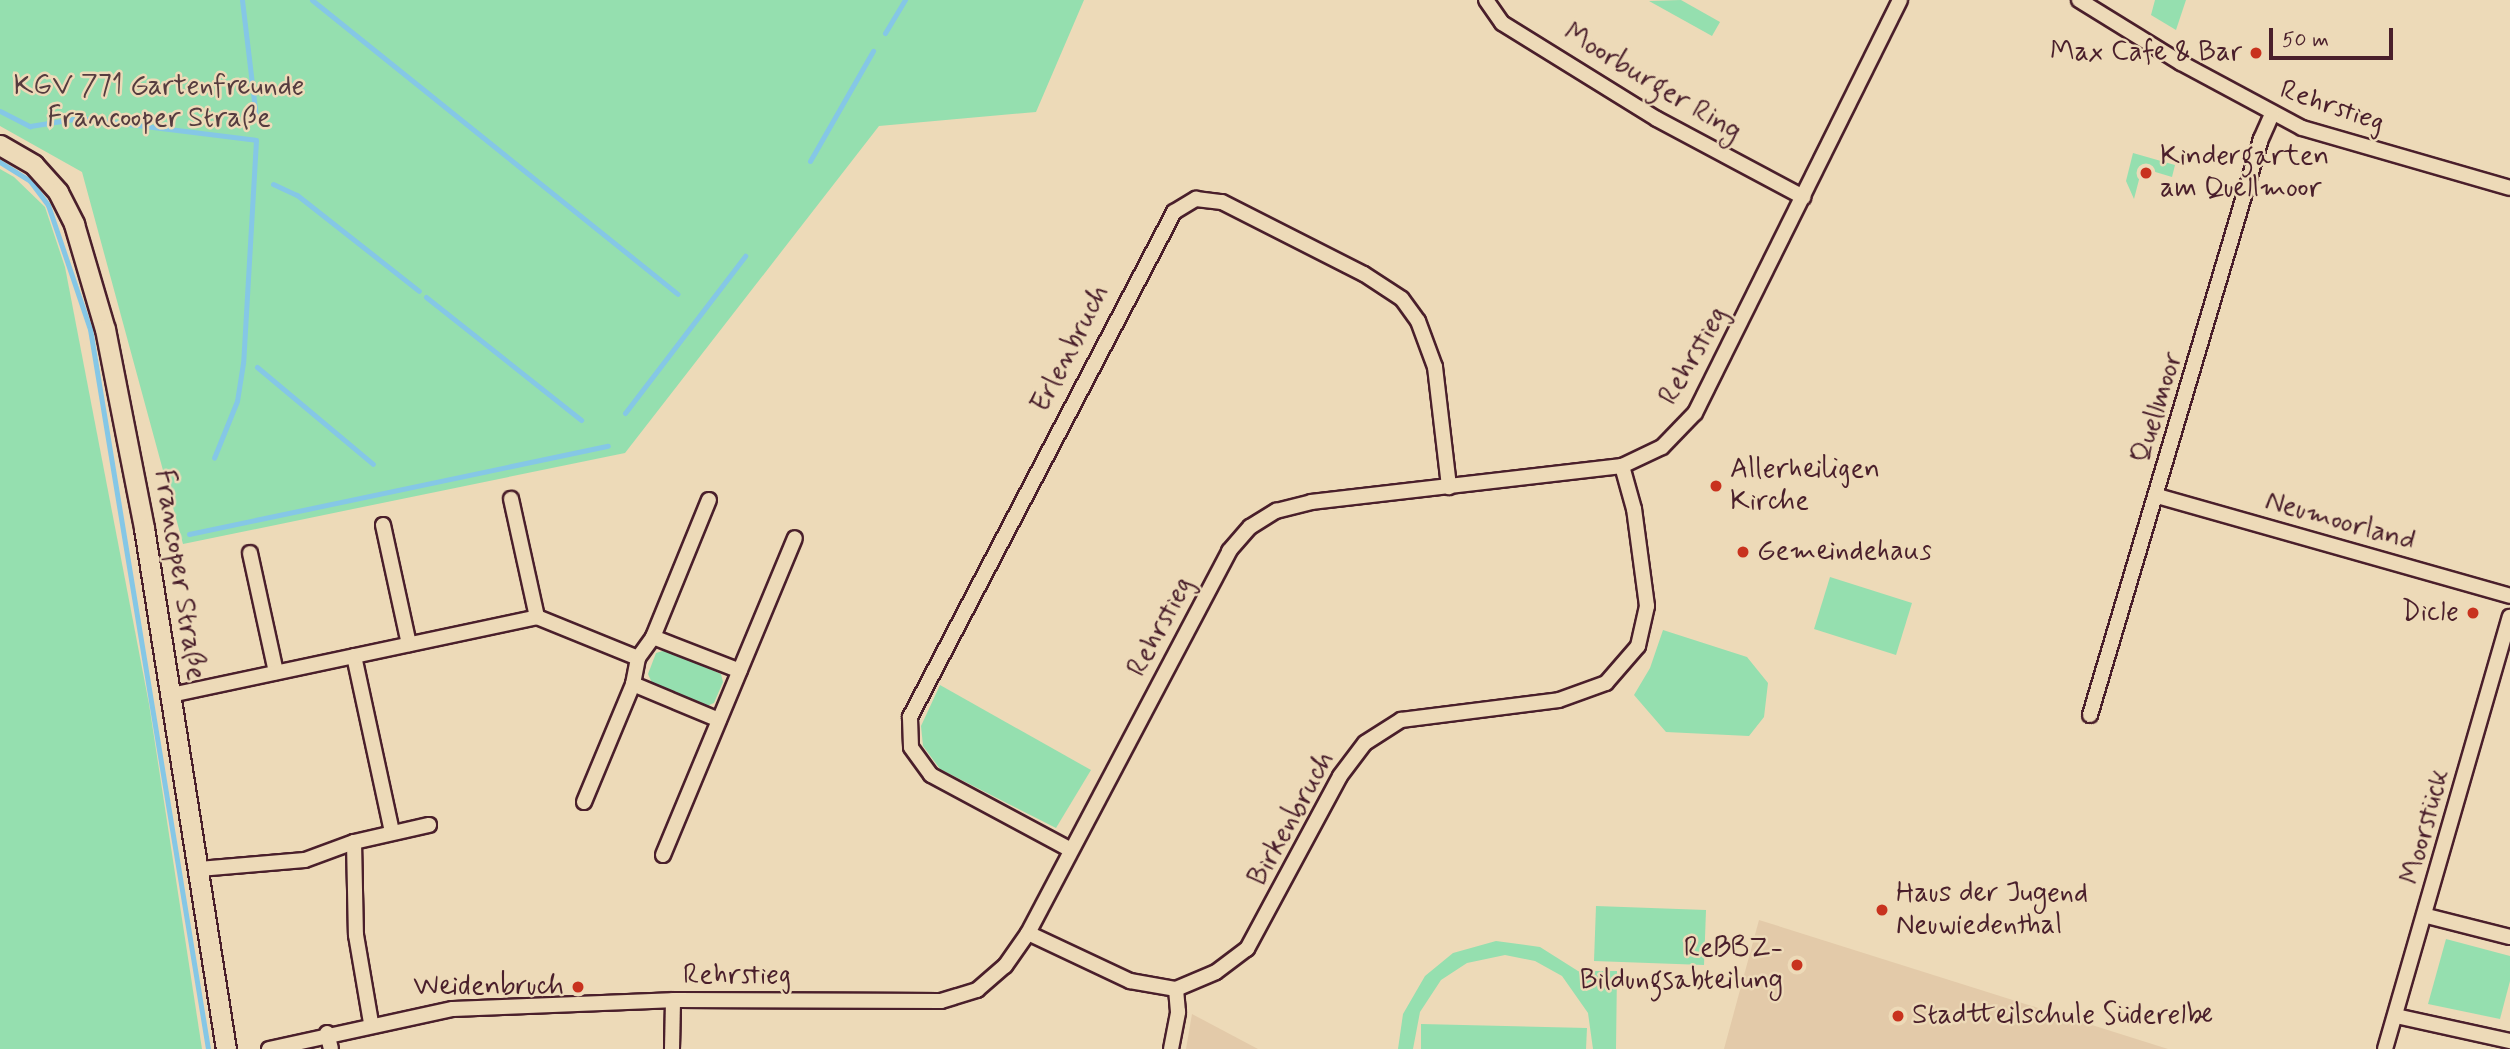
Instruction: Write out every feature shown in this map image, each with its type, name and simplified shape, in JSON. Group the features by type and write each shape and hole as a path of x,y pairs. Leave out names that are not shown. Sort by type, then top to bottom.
{"main road":[{"name":"Francoper Straße","path":"0,145 34,165 49,179 74,224 85,259 126,426 226,1049"}],"street":[{"name":"Moorburger Ring","path":"1486,0 1502,23 1657,119 1803,197"},
{"name":"Rehrstieg","path":"269,1049 371,1023 453,1009 674,1000 941,1001 977,990 1005,966 1028,933 1228,551 1250,527 1276,511 1311,502 1622,466 1662,447 1695,413 1899,0"},
{"name":"Rehrstieg","path":"2079,0 2272,114 2302,128 2510,188"},
{"name":"Quellmoor","path":"2090,715 2261,139 2272,114"},
{"name":"Erlenbruch","path":"1071,850 931,775 911,747 909,717 1174,212 1196,199 1222,202 1364,274 1402,299 1418,321 1435,367 1449,488"},
{"name":"Birkenbruch","path":"1177,989 1216,972 1247,949 1340,776 1365,743 1401,720 1559,700 1606,683 1638,646 1647,606 1634,509 1622,466"},
{"name":"Neumoorland","path":"2157,496 2510,596"},
{"path":"511,499 537,617"},
{"path":"584,802 633,684 638,658 653,637 709,500"},
{"path":"383,525 408,644"},
{"path":"663,855 795,538"},
{"path":"250,553 276,672"},
{"path":"171,695 537,617 638,658"},
{"name":"Moorstück","path":"2385,1049 2427,916 2510,617"},
{"path":"653,637 740,671"},
{"path":"354,656 392,832"},
{"path":"633,684 719,720"},
{"path":"199,869 305,860 354,842 429,825"},
{"path":"354,842 356,935 371,1023"},
{"path":"2427,916 2510,937"},
{"path":"1028,933 1130,981 1177,989 1171,1049"},
{"path":"672,1049 674,1000"},
{"path":"2396,1016 2510,1041"},
{"path":"327,1033 331,1049"}],"shaded area":[{"name":"Stadtteilschule Süderelbe","path":"1759,920 2168,1049 1724,1049"},
{"path":"1192,1014 1258,1049 1186,1049"}],"green space":[{"name":"KGV 771 Gartenfreunde Francooper Straße","path":"0,0 1084,0 1036,112 879,126 625,453 183,544 82,172 0,126"},
{"path":"1681,0 1720,22 1712,36 1649,1"},
{"path":"2155,0 2186,0 2176,30 2151,15"},
{"path":"2133,153 2175,165 2172,177 2142,168 2134,199 2126,181"},
{"path":"0,169 14,177 45,207 65,267 149,704 202,1049 0,1049"},
{"path":"1830,577 1912,603 1896,655 1814,629"},
{"path":"1663,630 1747,657 1768,683 1764,717 1749,736 1666,732 1634,695 1650,668"},
{"path":"666,650 721,674 723,682 714,703 707,706 652,683 648,674 656,653"},
{"path":"940,685 1091,770 1056,828 940,769 923,746 921,726"},
{"path":"1596,906 1706,910 1704,965 1594,961"},
{"path":"2446,939 2510,956 2510,981 2500,1019 2428,1004"},
{"path":"1496,941 1540,947 1578,971 1617,971 1616,1049 1593,1049 1588,1013 1562,976 1535,961 1505,955 1467,963 1441,980 1420,1012 1413,1049 1398,1049 1403,1014 1425,976 1453,953"},
{"path":"1421,1024 1587,1028 1586,1049 1421,1049"}],"waterway":[{"path":"242,0 256,118"},
{"path":"312,0 678,294"},
{"path":"885,33 905,0"},
{"path":"810,161 873,51"},
{"path":"0,111 30,126 80,118 256,140 243,363 237,401 214,458"},
{"path":"0,162 30,181 48,205 90,329 208,1049"},
{"path":"273,184 297,195 419,291"},
{"path":"625,413 745,256"},
{"path":"426,297 581,420"},
{"path":"257,367 373,464"},
{"path":"189,534 608,446"}],"place":[{"name":"Max Cafe & Bar","path":"2256,53"},
{"name":"Kindergarten am Quellmoor","path":"2146,173"},
{"name":"Allerheiligen Kirche","path":"1716,486"},
{"name":"Gemeindehaus","path":"1743,552"},
{"name":"Dicle","path":"2473,613"},
{"name":"Haus der Jugend Neuwiedenthal","path":"1882,910"},
{"name":"ReBBZ- Bildungsabteilung","path":"1797,965"},
{"name":"Weidenbruch","path":"578,987"},
{"name":"Stadtteilschule Süderelbe","path":"1898,1016"}]}
